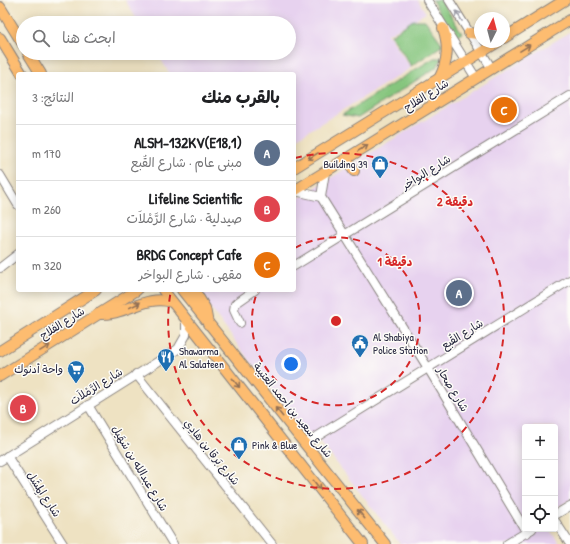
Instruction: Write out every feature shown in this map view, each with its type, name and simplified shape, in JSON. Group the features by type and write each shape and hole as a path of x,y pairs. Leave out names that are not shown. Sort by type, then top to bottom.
{"main road":[{"path":"510,35 565,0"},
{"path":"0,7 16,31"},
{"name":"شارع الفلاح","path":"296,190 570,20"},
{"path":"440,77 447,54 447,41 444,28"},
{"path":"510,31 519,30"},
{"path":"469,33 474,33"},
{"path":"0,38 21,72"},
{"name":"شارع الفلاح","path":"296,167 465,61 488,48"},
{"path":"32,60 40,72"},
{"path":"346,159 354,171"},
{"name":"شارع الفلاح","path":"0,376 134,292"},
{"path":"164,292 363,544"},
{"name":"شارع سعيد بن أحمد العتيبة","path":"184,292 385,544"},
{"path":"195,292 205,308 208,324"},
{"name":"شارع الفلاح","path":"0,351 87,293"},
{"path":"98,314 118,313 151,300 172,302"}],"street":[{"path":"427,0 476,78"},
{"path":"449,0 492,69"},
{"name":"شارع البواخر","path":"296,265 570,96"},
{"path":"296,191 321,197 325,172"},
{"path":"0,175 16,202"},
{"name":"شارع صحار","path":"321,197 522,520"},
{"path":"0,268 16,256"},
{"name":"شارع القُبع","path":"305,444 570,280"},
{"path":"240,323 234,310 235,304 252,292"},
{"name":"شارع الرَّمْلاَت","path":"3,458 178,349 183,343 188,327 186,319"},
{"name":"شارع بَرقا بن هادِي","path":"136,374 272,544"},
{"name":"شارع عبدالله بن سُهَيل","path":"88,405 134,477 173,544"},
{"name":"شارع المِشَل","path":"3,458 63,544"},
{"path":"558,513 570,506"},
{"path":"558,526 570,544"},
{"path":"507,544 527,532"}],"shaded area":[{"path":"125,0 418,0 426,13 388,34 411,68 296,139 296,72 169,72 161,60 296,60 296,16 135,16"},
{"path":"570,32 570,500 558,507 558,424 522,424 522,532 551,532 560,544 400,544 314,434 305,435 198,292 296,292 296,200"}],"green space":[{"path":"432,0 441,0 462,33 454,38"},
{"path":"413,20 425,20 443,45 411,66 391,35"},
{"path":"434,58 442,58 437,67 358,118 342,115"}],"place":[{"name":"BRDG Concept Cafe","path":"504,110"},
{"name":"Building 39","path":"380,179"},
{"name":"ALSM-132KV(E18,1)","path":"459,293"},
{"name":"Al Shabiya Police Station","path":"360,358"},
{"name":"Shawarma Al Salateen","path":"166,372"},
{"name":"واحة أدنوك","path":"76,384"},
{"name":"Lifeline Scientific","path":"23,408"},
{"name":"Pink & Blue","path":"239,460"}]}
